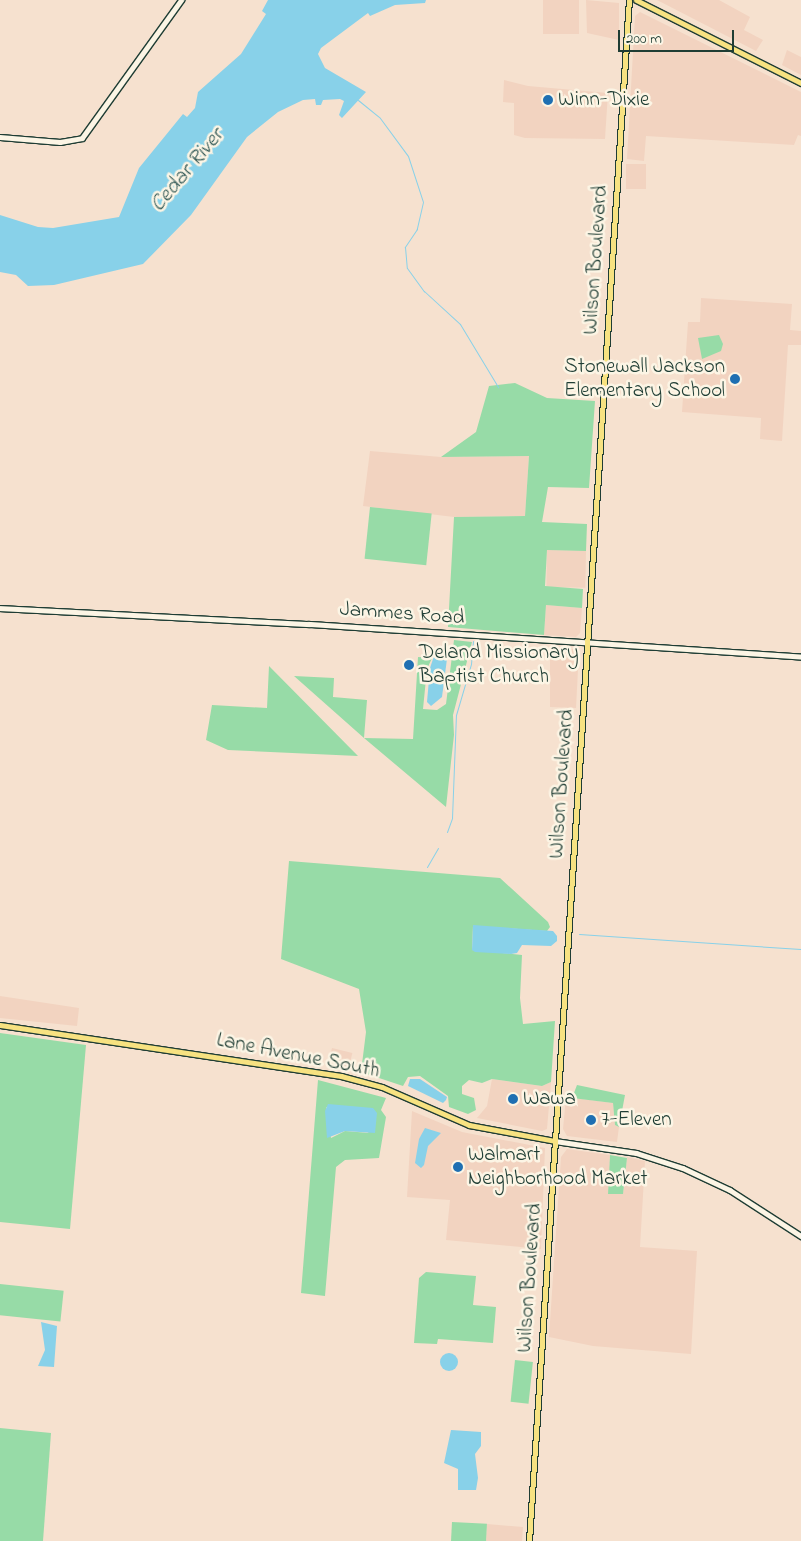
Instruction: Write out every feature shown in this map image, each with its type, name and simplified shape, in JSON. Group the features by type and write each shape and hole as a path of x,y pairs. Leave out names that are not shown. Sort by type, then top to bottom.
{"main road":[{"name":"Wilson Boulevard","path":"529,1541 629,0"},
{"path":"636,0 801,83"},
{"name":"Lane Avenue South","path":"0,1025 356,1080 469,1125 555,1141"}],"street":[{"path":"0,137 60,142 82,138 181,0"},
{"name":"Jammes Road","path":"0,608 309,624 801,657"},
{"name":"Lane Avenue South","path":"555,1141 636,1153 692,1171 739,1195 801,1236"}],"shaded area":[{"path":"543,0 579,0 579,34 543,34"},
{"path":"586,0 619,3 619,40 587,33"},
{"path":"657,0 719,0 750,17 744,30 763,40 756,51"},
{"path":"640,12 801,92 801,136 798,135 794,145 646,136 644,161 627,159 635,16"},
{"path":"787,50 801,57 801,75 782,65"},
{"path":"504,80 528,86 608,93 605,139 525,138 514,135 514,103 503,102"},
{"path":"626,164 646,164 646,189 626,189"},
{"name":"Stonewall Jackson Elementary School","path":"701,298 792,304 790,330 801,331 801,345 788,345 782,441 760,439 761,418 682,412 688,322 700,322"},
{"path":"370,451 441,457 529,456 525,516 454,517 363,506"},
{"path":"547,550 586,551 585,588 546,587"},
{"path":"546,605 582,608 580,633 576,637 544,635"},
{"path":"550,646 579,650 576,708 550,707"},
{"path":"0,996 79,1008 77,1026 0,1018"},
{"path":"332,1048 352,1053 348,1071 328,1065"},
{"path":"492,1079 542,1086 551,1082 547,1129 542,1131 477,1118 487,1106"},
{"path":"566,1097 613,1103 615,1125 619,1127 617,1142 567,1136 563,1129"},
{"path":"412,1111 462,1132 545,1148 541,1249 446,1240 450,1200 407,1197"},
{"path":"567,1149 610,1155 608,1193 623,1194 627,1157 645,1161 640,1247 697,1251 691,1354 593,1346 549,1337 561,1157"},
{"path":"487,1524 523,1527 522,1541 486,1541"}],"green space":[{"path":"719,335 723,344 721,351 702,359 698,338"},
{"path":"515,383 547,398 595,401 589,488 548,487 542,522 587,524 586,551 547,550 545,586 583,589 582,608 546,605 544,635 448,627 454,517 525,516 529,456 441,457 476,432 489,386"},
{"path":"370,507 432,513 426,565 365,559"},
{"path":"454,640 472,642 453,715 454,735 446,807 364,738 413,739 418,657 432,658 427,669 423,709 437,710 446,704"},
{"path":"269,666 358,756 228,750 206,740 212,705 267,708"},
{"path":"294,676 334,678 333,697 367,700 364,738"},
{"path":"289,861 500,878 548,922 550,927 547,931 473,926 472,950 522,955 520,998 523,1024 555,1021 551,1082 542,1086 492,1079 482,1083 469,1080 462,1086 462,1094 474,1098 476,1110 468,1114 449,1107 448,1096 420,1076 408,1077 403,1086 361,1072 366,1032 359,989 281,959"},
{"path":"0,1033 86,1045 70,1229 0,1222"},
{"path":"318,1080 386,1098 381,1110 386,1117 379,1158 345,1160 336,1167 325,1296 301,1293","holes":["326,1107 369,1133 345,1131 331,1138"]},
{"path":"577,1085 625,1095 619,1127 615,1125 613,1103 572,1098"},
{"path":"610,1155 627,1158 623,1194 608,1194"},
{"path":"426,1272 476,1276 473,1305 496,1307 493,1343 438,1339 437,1344 414,1343 419,1278"},
{"path":"0,1284 64,1291 60,1322 0,1315"},
{"path":"515,1360 533,1362 529,1404 511,1402"},
{"path":"0,1428 51,1433 43,1541 0,1541"},
{"path":"452,1522 487,1524 486,1541 451,1541"}],"water":[{"name":"Cedar River","path":"268,0 426,0 425,3 395,5 370,16 368,13 321,48 318,54 325,68 366,92 342,118 339,115 344,101 340,99 323,100 321,105 316,105 315,99 303,100 278,112 247,137 191,215 143,264 54,285 28,286 16,275 0,272 0,215 38,227 53,228 119,217 139,168 183,114 187,117 195,108 198,92 241,54 266,14 262,11"},
{"path":"444,646 448,651 442,697 431,706 427,702 430,668 437,647"},
{"path":"473,925 553,931 557,936 557,941 551,946 522,945 517,953 511,954 475,952 472,950"},
{"path":"410,1079 420,1079 447,1097 446,1100 443,1103 408,1086"},
{"path":"328,1104 373,1108 377,1113 375,1133 345,1131 327,1138 325,1111"},
{"path":"425,1128 441,1133 428,1146 424,1165 421,1168 415,1163 419,1139"},
{"path":"41,1322 57,1326 54,1367 38,1366 45,1350"},
{"path":"449,1353 455,1356 458,1362 455,1368 449,1371 443,1368 440,1362 443,1356"},
{"path":"451,1430 481,1432 481,1446 475,1454 478,1478 476,1490 458,1490 458,1469 444,1463"}],"waterway":[{"path":"358,100 380,118 408,156 423,202 417,229 405,247 407,268 424,291 460,324 498,387"},
{"path":"447,832 452,818 456,715 471,664 473,641"},
{"path":"427,867 438,848"},
{"path":"579,934 801,949"}],"place":[{"name":"Winn-Dixie","path":"548,100"},
{"name":"Stonewall Jackson Elementary School","path":"735,379"},
{"name":"Deland Missionary Baptist Church","path":"409,665"},
{"name":"Wawa","path":"513,1099"},
{"name":"7-Eleven","path":"591,1120"},
{"name":"Walmart Neighborhood Market","path":"458,1167"}]}
